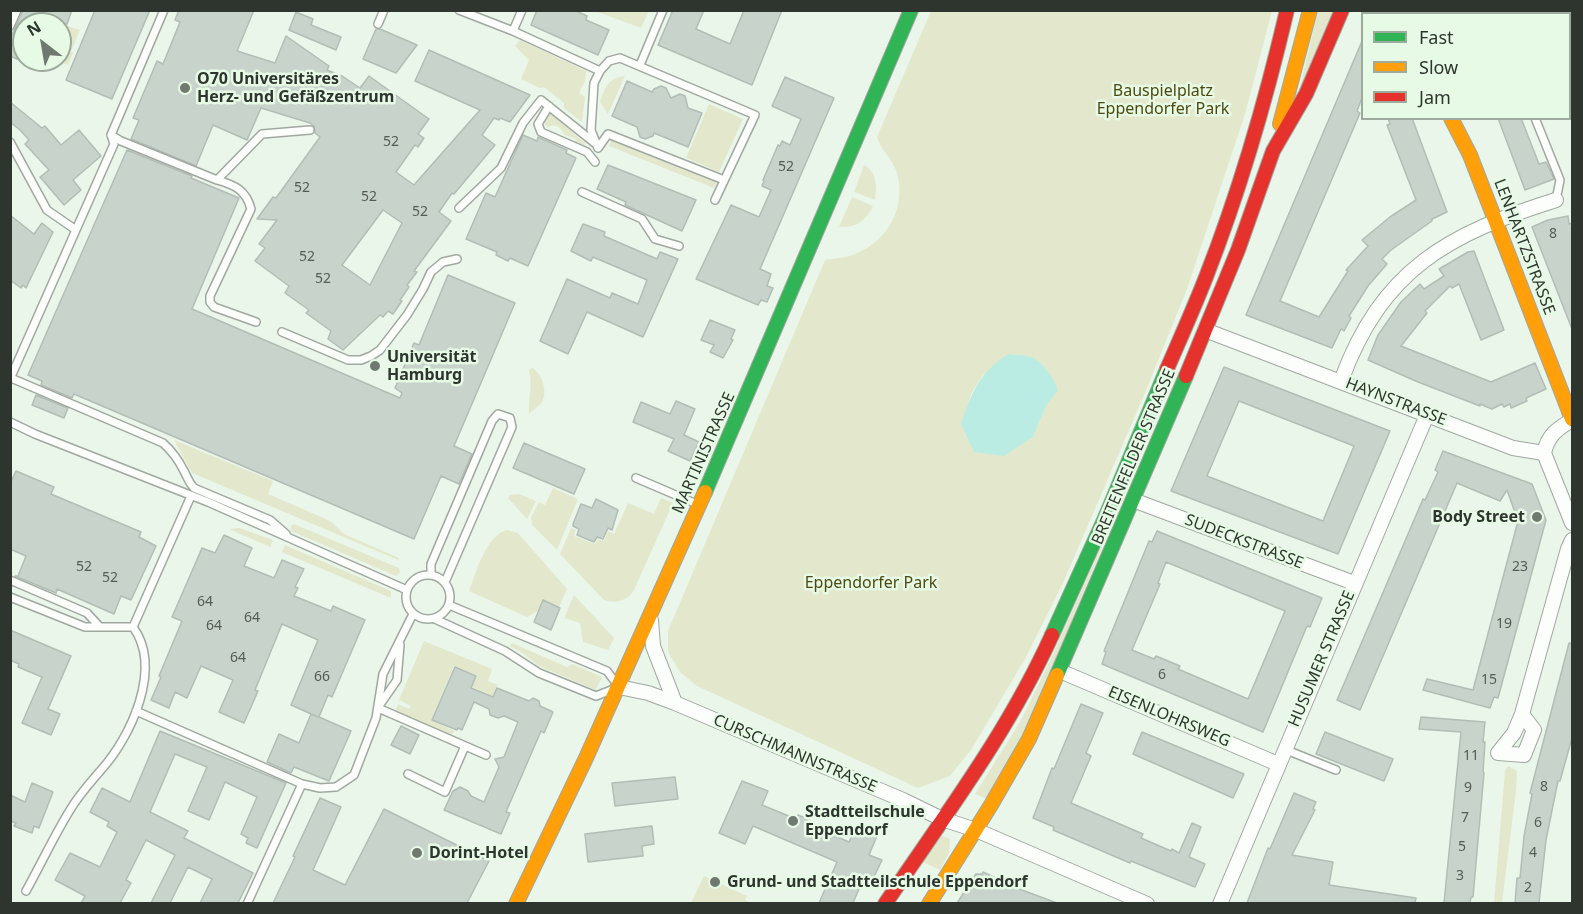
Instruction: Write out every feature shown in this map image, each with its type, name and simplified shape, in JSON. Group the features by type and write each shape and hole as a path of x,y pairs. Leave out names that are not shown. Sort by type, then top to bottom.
{"main road":[{"name":"MARTINISTRASSE","path":"516,903 619,687 911,10"},
{"path":"1270,83 1287,10"},
{"path":"1270,83 1304,10"},
{"path":"1273,151 1310,10"},
{"name":"BREITENFELDER STRASSE","path":"929,903 976,830 1029,739 1205,330 1238,250 1273,151 1306,94 1342,10"},
{"name":"BREITENFELDER STRASSE","path":"885,903 942,819 962,794 1005,727 1042,657 1105,518 1206,277 1270,83"},
{"name":"LENHARTZSTRASSE","path":"1452,120 1470,155 1572,419"},
{"name":"LENHARTZSTRASSE","path":"1461,120 1470,155"}],"street":[{"path":"1341,381 1358,338 1368,320 1391,291 1422,261 1439,249 1496,220 1556,200"},
{"name":"HAYNSTRASSE","path":"1205,330 1513,448 1544,453"},
{"name":"HUSUMER STRASSE","path":"1220,903 1427,415"},
{"path":"1572,419 1555,430 1547,440 1544,453 1572,523"},
{"name":"SUDECKSTRASSE","path":"1133,500 1354,583"},
{"path":"1521,714 1572,540"},
{"path":"652,612 650,630 652,646 675,703"},
{"name":"EISENLOHRSWEG","path":"1060,671 1278,764"},
{"name":"CURSCHMANNSTRASSE","path":"619,687 648,693 675,703 942,819 976,830 1147,903"}],"lane":[{"path":"10,26 17,10"},
{"path":"164,10 111,135 114,144 11,378 163,443 170,449 186,473 188,482 194,488 270,520 293,539"},
{"path":"378,24 384,10"},
{"path":"459,10 513,31 600,71"},
{"path":"513,31 522,10"},
{"path":"640,65 663,10"},
{"path":"597,146 591,130 594,83 600,71 609,61 620,58 755,115 715,200"},
{"path":"459,208 501,168 524,123 541,100 597,146"},
{"path":"549,106 538,124 541,132 587,152 595,162"},
{"path":"1536,120 1560,180 1556,200"},
{"path":"218,180 262,134 310,130"},
{"path":"597,146 608,134 724,180"},
{"path":"111,135 241,189 251,209 210,296 210,302 214,307 256,322"},
{"path":"10,142 47,210 76,230"},
{"path":"582,192 642,219 655,239 679,246"},
{"path":"282,332 348,360 361,360 371,356 380,350 407,315 423,289 430,272 443,262 457,259"},
{"path":"431,575 431,564 492,421 498,414 510,418 512,427 445,582"},
{"path":"10,422 236,514 407,590"},
{"path":"636,478 699,505"},
{"path":"134,627 192,496"},
{"path":"435,619 446,611 450,593 445,582 431,575 421,576 414,580 407,590 406,603 413,614 420,618 435,619 505,651 539,673 596,696 619,687 608,671 449,605"},
{"path":"10,580 87,613 99,626"},
{"path":"10,597 85,627 134,627"},
{"path":"136,711 302,784 320,788 336,787 354,775 378,708 383,674 413,614"},
{"path":"26,891 70,809 88,783 113,754 136,711 145,684 145,667 139,635 134,627"},
{"path":"378,708 397,680 400,640"},
{"path":"378,708 486,755"},
{"path":"408,774 445,792 465,746"},
{"path":"1284,749 1336,770"},
{"path":"247,903 302,784"}],"green space":[{"path":"649,10 641,28 595,11"},
{"name":"Eppendorfer Park","path":"931,11 1272,11 1245,114 1187,289 1063,583 1025,659 971,750 950,776 918,788 697,686 680,672 668,652 668,631 825,260 857,253 878,240 886,231 897,209 899,185 897,173 877,137","holes":["1033,358 1058,390 1046,406 1033,437 962,424 972,392 983,375"]},
{"path":"1318,11 1334,11 1299,91"},
{"path":"72,27 80,30 72,49"},
{"path":"520,40 586,71 585,81 579,93 585,97 582,122 564,108 564,103 544,87 540,88 521,79 529,60 515,46"},
{"path":"625,76 608,114 600,102 604,92 611,81"},
{"path":"709,104 743,119 719,172 686,158"},
{"path":"548,114 551,114 585,143 584,145 565,135 559,127 545,125 544,120"},
{"path":"612,139 717,182 714,188 609,146"},
{"path":"864,165 874,175 875,200 854,192"},
{"path":"852,197 873,206 860,222 839,227"},
{"path":"532,368 541,378 544,396 541,404 529,414 531,382 529,370"},
{"path":"174,440 273,481 268,494 326,519 344,534 399,558 398,560 192,473"},
{"path":"553,488 578,499 557,550 532,525 531,518 539,502 545,505"},
{"path":"519,494 536,501 527,519 508,498 510,495"},
{"path":"661,498 673,503 634,590 621,601 604,600 560,554 571,528 576,530 574,536 595,544 598,539 604,541 608,531 614,534 628,503 654,514"},
{"path":"1115,516 1026,730 987,799 975,794 1020,722"},
{"path":"294,524 399,568 400,573 396,576 291,531 291,526"},
{"path":"239,528 273,540 270,547 229,529"},
{"path":"507,530 518,533 567,589 559,607 543,600 538,611 527,617 469,591 488,547 493,539"},
{"path":"285,545 391,591 391,598 282,552"},
{"path":"574,595 614,638 608,650 583,642 580,623 565,618"},
{"path":"424,641 492,669 488,681 498,685 493,696 472,687 477,675 454,666 431,720 454,731 452,735 395,711 398,704 409,709 411,706 399,700"},
{"path":"512,643 567,667 572,664 602,677 596,690 539,666 510,646"},
{"path":"1508,766 1517,771 1516,791 1502,903 1494,903 1505,771"},
{"path":"942,836 950,839 949,853 940,870 921,861"},
{"path":"704,876 747,896 745,900 752,903 691,903"}],"water":[{"path":"1008,354 1034,358 1052,377 1058,391 1046,406 1033,437 1004,456 974,452 961,424 969,402 983,376"}],"building":[{"path":"23,10 72,10 71,12 22,12"},
{"path":"95,10 150,10 112,99 66,80 69,72 72,72 72,66"},
{"path":"179,10 254,10 237,51 275,63 286,36 329,66 327,70 342,76 360,88 369,76 429,119 418,134 424,138 418,147 415,145 396,172 414,185 480,110 415,81 429,50 530,95 510,122 494,118 482,135 495,145 454,194 452,193 439,212 451,221 414,271 417,272 407,285 409,287 393,314 388,311 383,317 380,315 343,350 328,339 331,331 306,313 309,310 285,293 289,286 255,261 265,248 259,244 277,220 257,219 273,197 276,198 320,137 315,133 314,126 261,108 247,140 213,125 196,166 131,139 139,120 133,118 157,61 163,64 180,22 175,20","holes":["383,210 402,223 370,285 342,265"]},
{"path":"537,10 574,10 587,16 586,20 609,30 598,55 531,25"},
{"path":"673,10 704,10 696,29 730,44 744,10 782,10 752,85 658,45"},
{"path":"296,12 313,19 311,25 341,37 336,50 289,30"},
{"path":"376,29 417,45 396,73 363,59"},
{"path":"12,35 12,57 10,56"},
{"path":"1361,43 1361,101 1357,111 1360,113 1280,301 1319,317 1348,271 1346,270 1368,246 1362,240 1390,217 1416,200 1387,125 1390,124 1389,120 1413,120 1447,212 1432,219 1382,259 1387,264 1368,286 1349,316 1351,318 1344,331 1341,329 1332,348 1246,315"},
{"path":"785,77 834,98 760,269 771,274 767,286 773,288 767,302 761,300 758,305 696,279 731,205 759,217 771,190 762,186 763,180 778,145 780,146 782,141 790,145 801,119 772,106"},
{"path":"627,81 652,92 661,86 666,88 671,98 680,94 685,96 688,108 702,113 688,147 654,133 653,136 645,139 640,137 637,127 612,116"},
{"path":"10,102 42,128 45,126 61,145 79,130 101,156 73,180 81,190 64,205 40,177 49,170 25,144 29,140 10,122"},
{"path":"1499,120 1522,120 1539,164 1546,162 1554,179 1525,190"},
{"path":"523,135 537,141 538,137 567,150 566,153 576,158 528,266 510,258 508,261 496,255 497,252 466,239 486,193 495,197"},
{"path":"127,150 239,198 192,309 400,398 402,393 395,388 414,343 419,345 448,275 515,303 454,446 472,454 459,484 441,476 414,539 74,394 72,398 41,385 42,381 28,375"},
{"path":"608,165 696,200 682,231 625,205 626,202 597,189"},
{"path":"10,215 34,234 42,223 53,232 26,288 23,285 21,288 10,280"},
{"path":"1568,216 1569,224 1572,223 1572,329 1532,227 1548,220"},
{"path":"583,224 605,232 604,236 657,259 660,252 678,259 643,337 587,312 568,354 540,341 567,279 610,298 612,293 638,304 647,280 593,257 591,261 571,251"},
{"path":"1474,251 1504,330 1481,340 1459,284 1452,288 1450,286 1425,311 1427,313 1401,346 1491,382 1535,363 1546,389 1511,408 1510,404 1504,407 1502,404 1492,409 1480,404 1480,406 1368,360 1378,335 1401,302 1420,284 1424,289 1444,276 1439,269 1468,252"},
{"path":"710,320 735,330 731,339 733,340 723,358 710,352 714,345 701,340"},
{"path":"1224,367 1390,431 1338,554 1171,491","holes":["1239,401 1354,446 1323,521 1207,476"]},
{"path":"36,395 68,408 64,418 32,405"},
{"path":"676,401 695,409 684,435 699,442 690,461 668,451 674,439 633,422 641,402 670,414"},
{"path":"524,443 585,469 574,494 513,468"},
{"path":"1443,451 1532,484 1546,520 1498,698 1494,697 1490,708 1423,690 1427,679 1473,690 1518,521 1507,490 1500,501 1457,483 1360,710 1337,700 1423,499 1425,500 1438,472 1435,470"},
{"path":"16,471 54,487 51,494 141,532 139,537 156,546 131,600 121,596 114,614 57,589 56,593 15,576 18,576 26,556 10,549 10,484"},
{"path":"596,499 618,510 612,530 608,528 603,539 597,537 594,542 577,535 579,529 573,524 581,504 592,508"},
{"path":"1157,531 1322,598 1310,627 1307,626 1263,732 1102,664 1106,652 1104,651 1149,541 1152,542","holes":["1166,562 1285,611 1248,699 1178,669 1180,666 1156,656 1154,659 1132,650 1160,584 1158,583"]},
{"path":"224,535 252,548 244,566 274,578 282,560 304,569 295,587 298,588 294,596 331,611 333,606 365,620 332,697 328,695 319,717 351,731 329,781 294,767 291,773 267,762 279,734 299,743 311,714 318,717 291,705 318,640 282,624 244,723 219,712 233,680 201,666 187,698 175,692 169,708 151,700 182,621 172,617 202,548 215,553"},
{"path":"543,600 560,608 551,630 534,622"},
{"path":"10,630 71,656 48,709 60,714 51,735 22,723 42,677 18,667 19,664 10,660"},
{"path":"1569,643 1572,643 1572,738 1560,781 1558,781 1546,840 1539,903 1515,903 1517,878 1520,878 1524,836 1532,794 1530,793"},
{"path":"455,667 476,676 471,688 493,697 497,688 529,701 533,698 539,701 540,706 553,712 544,733 541,731 506,812 510,813 501,834 444,810 453,791 460,787 468,791 471,796 484,802 499,767 495,759 504,757 518,722 504,716 498,718 490,715 489,709 474,702 462,730 432,720"},
{"path":"1081,704 1103,713 1086,753 1091,756 1071,803 1143,834 1141,838 1179,853 1192,823 1201,827 1189,857 1205,864 1195,887 1131,861 1130,863 1053,830 1054,827 1033,818 1052,768 1054,769"},
{"path":"1421,717 1485,722 1484,773 1473,897 1470,903 1444,903 1461,732 1419,729"},
{"path":"401,726 419,735 410,754 391,745"},
{"path":"160,731 286,783 257,848 246,843 248,838 241,834 257,797 225,782 209,820 188,811 207,767 175,754 150,812 188,831 184,838 253,873 238,903 200,903 212,879 188,867 170,903 151,903 175,855 146,840 126,880 131,883 120,903 81,903 85,896 55,880 70,853 100,867 117,832 107,826 109,822 90,812 102,788 130,802"},
{"path":"1142,732 1244,774 1233,798 1133,754"},
{"path":"1325,732 1393,759 1384,781 1316,754"},
{"path":"675,777 678,799 615,806 612,783"},
{"path":"742,781 768,791 762,805 796,819 798,815 808,819 806,823 849,842 856,827 877,836 869,855 882,860 873,879 865,875 853,903 819,903 837,862 753,826 745,844 719,833"},
{"path":"32,783 53,792 39,828 34,826 32,833 14,826 16,823 10,821 10,795 25,802"},
{"path":"1294,793 1316,802 1313,809 1315,810 1292,855 1333,862 1329,885 1416,898 1415,903 1247,903 1268,848 1270,849"},
{"name":"Dorint-Hotel","path":"320,798 341,807 313,870 345,885 384,809 489,861 467,903 273,903"},
{"path":"652,826 654,844 642,846 643,856 588,862 585,834"},
{"path":"983,872 1003,883 1057,903 957,903 976,874"}],"traffic: fast":[{"path":"705,492 911,10"},
{"path":"1052,635 1105,518 1167,369"},
{"path":"1057,675 1186,376"}],"traffic: slow":[{"path":"1280,124 1310,10"},
{"path":"1452,120 1470,155 1572,419"},
{"path":"516,904 586,758 705,492"},
{"path":"929,904 1029,739 1057,675"}],"traffic: jam":[{"path":"1167,369 1201,289 1230,211 1261,111 1287,10"},
{"path":"1186,376 1238,250 1273,151 1306,94 1342,10"},
{"path":"885,904 995,740 1052,635"}],"place":[{"name":"O70 Universitäres Herz- und Gefäßzentrum","path":"185,88"},
{"name":"Universität Hamburg","path":"375,366"},
{"name":"Body Street","path":"1537,517"},
{"name":"Stadtteilschule Eppendorf","path":"793,821"},
{"name":"Dorint-Hotel","path":"417,853"},
{"name":"Grund- und Stadtteilschule Eppendorf","path":"715,882"}],"park label":[{"name":"Bauspielplatz Eppendorfer Park","path":"1163,100"}]}
